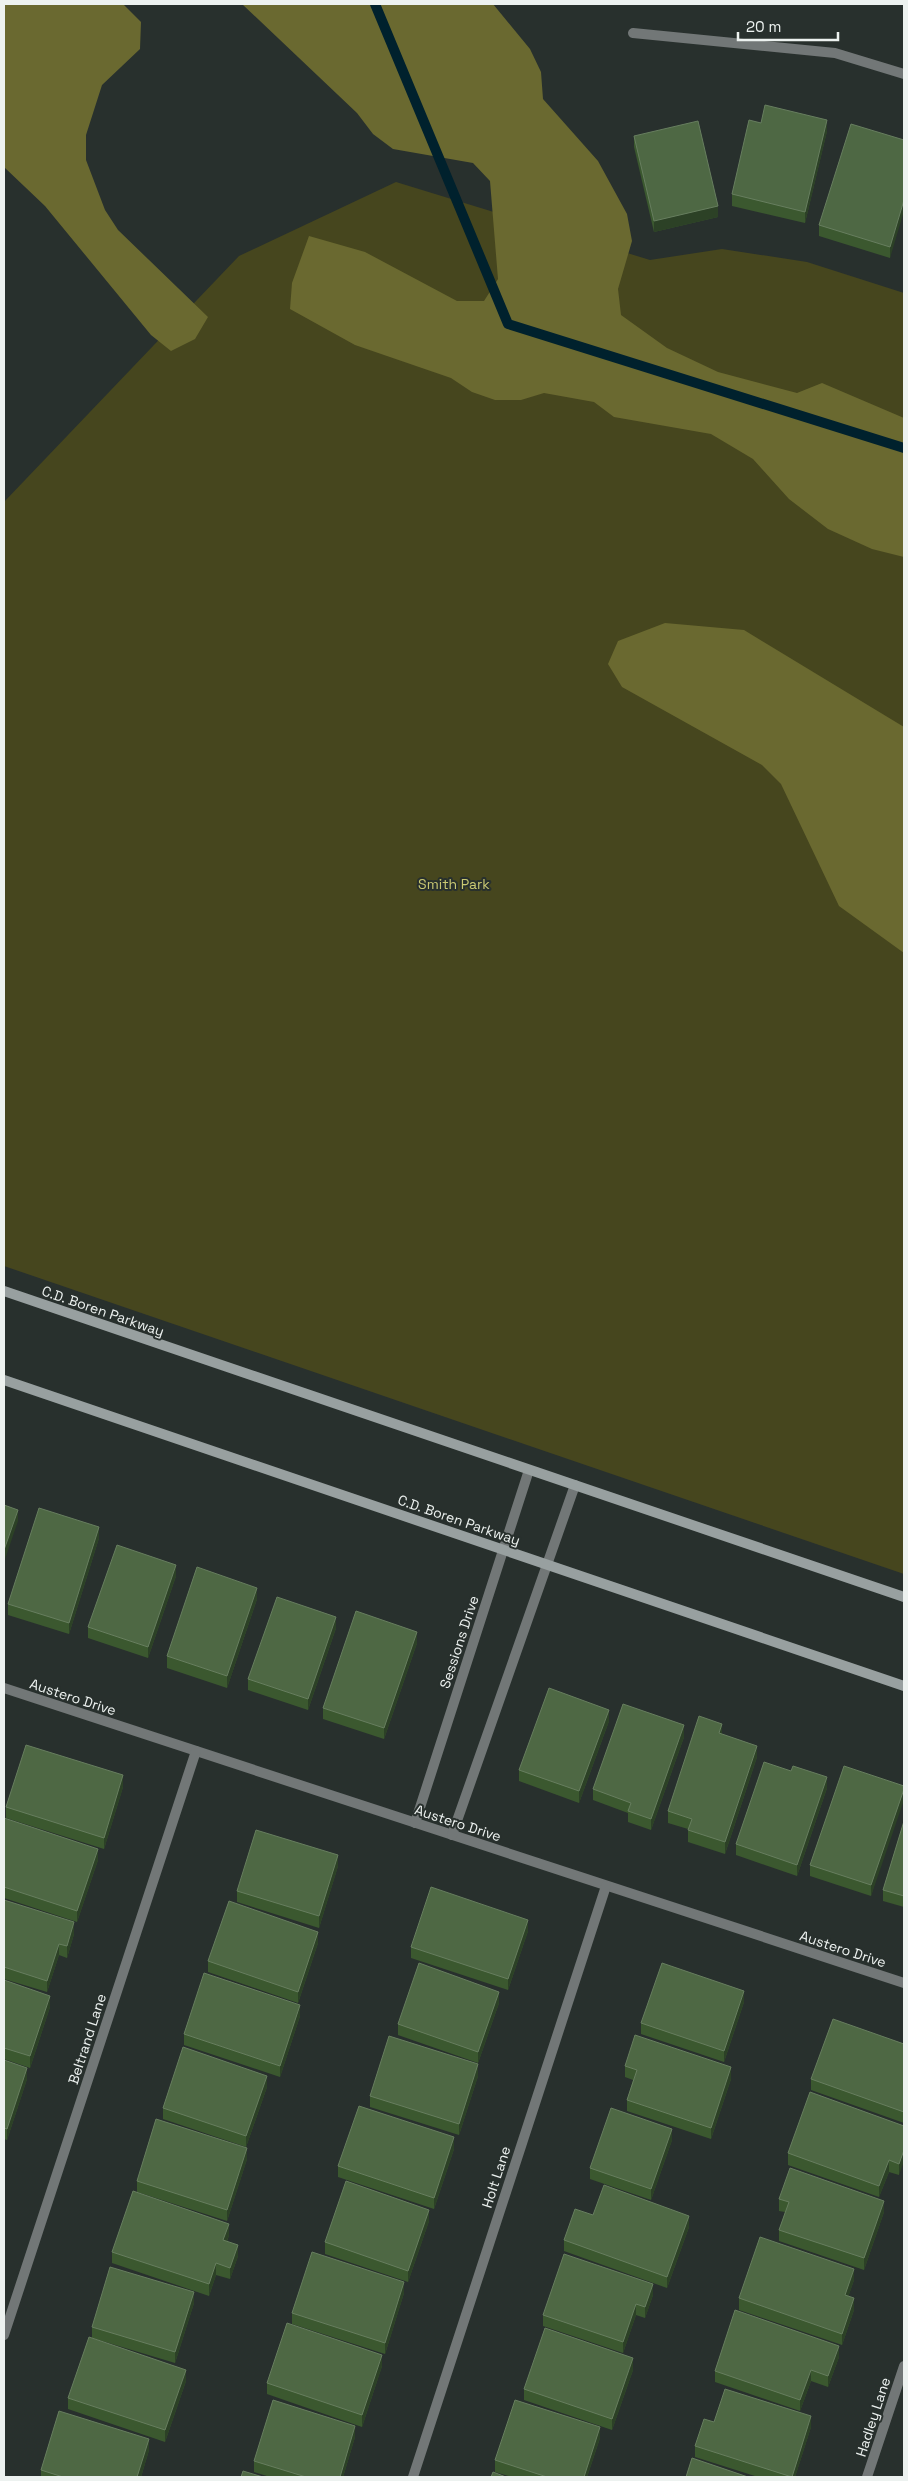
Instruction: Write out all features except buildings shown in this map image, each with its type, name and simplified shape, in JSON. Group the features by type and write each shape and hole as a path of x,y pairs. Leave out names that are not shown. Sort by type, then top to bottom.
{"street":[{"path":"633,33 835,53 904,74"},
{"name":"C.D. Boren Parkway","path":"4,1291 904,1597"},
{"name":"C.D. Boren Parkway","path":"4,1380 904,1686"},
{"name":"Sessions Drive","path":"415,1823 529,1470"},
{"path":"452,1835 575,1485"},
{"name":"Austero Drive","path":"4,1688 904,1983"},
{"name":"Beltrand Lane","path":"4,2335 196,1751"},
{"name":"Holt Lane","path":"413,2477 606,1886"},
{"name":"Hadley Lane","path":"867,2477 904,2366"}],"green space":[{"name":"Smith Park","path":"396,182 650,260 722,249 807,262 904,293 904,1574 4,1266 4,502 239,256"}],"shaded area":[{"path":"4,4 123,4 141,22 140,49 102,85 86,135 86,160 105,210 118,230 208,317 195,339 171,351 151,335 45,206 4,167"},
{"path":"242,4 493,4 530,49 541,72 543,99 598,161 627,214 632,241 618,289 621,315 667,348 718,372 797,393 822,383 904,418 904,557 872,549 828,529 789,499 753,459 711,434 614,417 594,402 544,393 521,400 495,400 472,392 451,378 355,345 290,309 292,283 309,236 365,252 457,301 484,301 498,279 490,181 473,163 393,149 373,134 357,113"},
{"path":"665,623 744,630 904,727 904,953 839,906 781,784 762,765 622,687 608,664 618,641"}],"waterway":[{"path":"375,4 508,324 904,448"}]}
